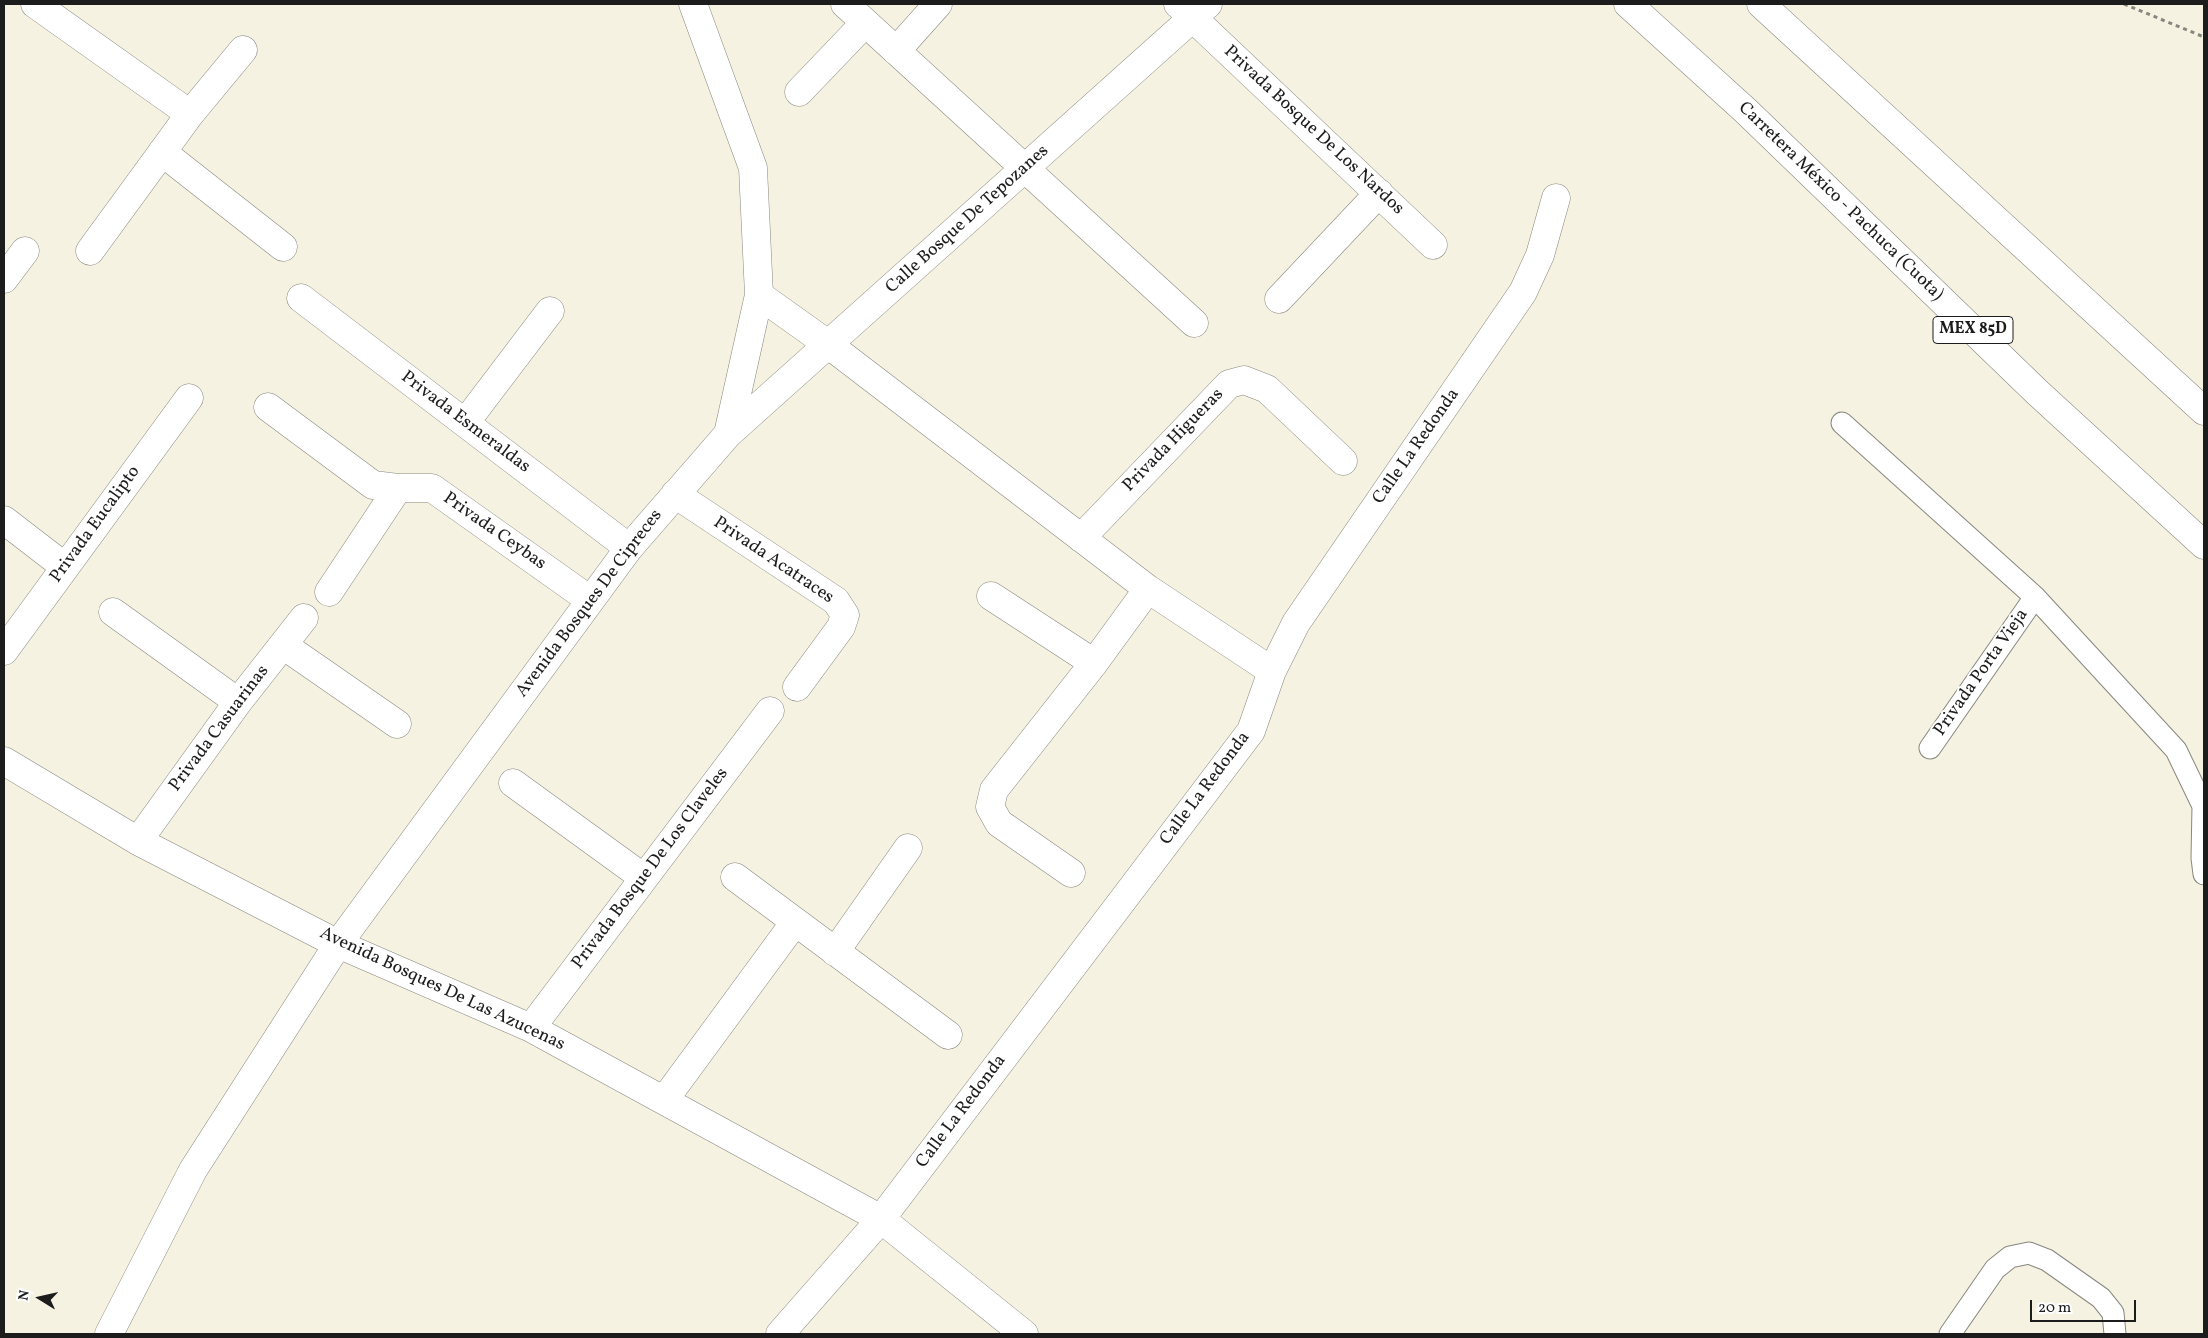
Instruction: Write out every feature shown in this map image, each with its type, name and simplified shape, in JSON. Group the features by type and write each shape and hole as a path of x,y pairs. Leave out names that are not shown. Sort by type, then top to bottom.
{"main road":[{"path":"35,4 190,114"},
{"name":"Avenida Bosques De Cipreces","path":"109,1334 193,1170 338,944 629,548 728,434 759,295 753,168 693,4"},
{"path":"845,4 1194,323"},
{"path":"896,51 938,4"},
{"name":"Carretera México - Pachuca (Cuota)","path":"1628,4 1746,110 2038,393 2204,545"},
{"path":"1761,4 2204,411"},
{"name":"Calle Bosque De Tepozanes","path":"728,434 830,345 1024,169 1193,8"},
{"name":"Privada Bosque De Los Nardos","path":"1193,8 1433,245"},
{"path":"799,92 866,22"},
{"path":"90,250 190,114 243,50"},
{"path":"162,152 283,247"},
{"path":"1279,300 1379,193"},
{"name":"Calle La Redonda","path":"780,1334 881,1219 1251,731 1272,671 1296,623 1524,292 1540,255 1556,198"},
{"path":"4,279 25,251"},
{"path":"759,295 830,345 1148,589 1272,671"},
{"name":"Privada Esmeraldas","path":"301,298 629,548"},
{"path":"465,424 550,311"},
{"name":"Privada Higueras","path":"1081,538 1229,384 1244,380 1267,389 1343,461"},
{"name":"Privada Eucalipto","path":"4,651 189,398"},
{"name":"Privada Ceybas","path":"268,407 373,485 398,488 432,488 590,600"},
{"path":"329,592 398,488"},
{"name":"Privada Acatraces","path":"675,494 836,601 845,615 841,627 797,686"},
{"path":"4,520 65,567"},
{"path":"1071,874 1000,824 990,807 994,790 1094,663 1148,589"},
{"path":"991,596 1094,663"},
{"path":"113,612 238,702"},
{"name":"Privada Casuarinas","path":"138,841 238,702 304,618"},
{"path":"283,645 397,724"},
{"name":"Privada Bosque De Los Claveles","path":"531,1028 770,711"},
{"name":"Avenida Bosques De Las Azucenas","path":"4,761 138,841 338,944 531,1028 666,1099 881,1219 1024,1334"},
{"path":"513,784 644,878"},
{"path":"835,952 908,848"},
{"path":"734,877 948,1035"},
{"path":"666,1099 795,922"}],"lane":[{"path":"1842,423 2034,597 2176,750 2203,806 2204,874"},
{"name":"Privada Porta Vieja","path":"1930,748 2034,597"},
{"path":"1950,1334 1995,1269 2010,1256 2029,1253 2047,1260 2101,1298 2113,1313 2115,1334"}],"path":[{"path":"2124,4 2204,37"}]}
